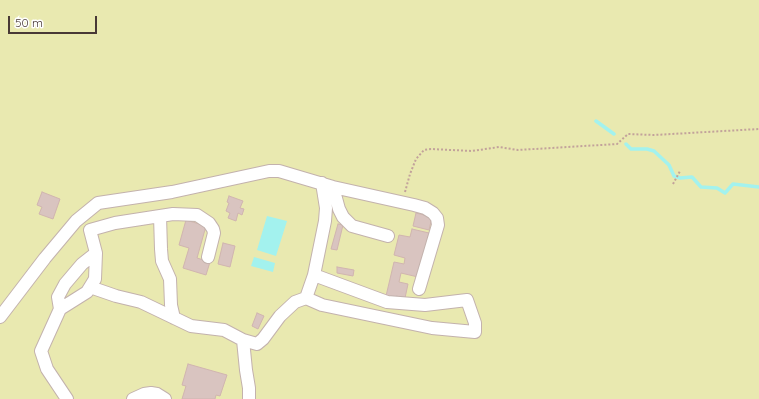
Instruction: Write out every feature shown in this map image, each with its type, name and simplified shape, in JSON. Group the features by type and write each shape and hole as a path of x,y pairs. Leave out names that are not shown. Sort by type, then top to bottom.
{"lane":[{"path":"0,317 68,230 76,221 98,203 172,192 269,171 279,171 327,185 403,202 425,208 433,213 437,218 438,225 419,289"},
{"path":"327,185 343,217 352,226 388,236"},
{"path":"306,298 314,275 325,221 327,185"},
{"path":"172,192 173,214"},
{"path":"68,230 80,232 115,223 173,214 197,216 209,223 213,229 214,233 208,257"},
{"path":"160,216 162,260 170,279 171,305 174,318"},
{"path":"67,399 47,369 41,351 60,309 87,292 95,279 96,253 90,230"},
{"path":"60,309 58,297 65,284 82,264 96,253"},
{"path":"90,287 116,296 142,302 190,326 224,330 243,340 258,344 280,316 294,302 306,298 322,305 432,328 474,332 475,323 468,300 424,306 387,302 314,275"},
{"path":"243,340 249,399"},
{"path":"133,399 144,394 151,393 157,394 165,399"}],"path":[{"path":"403,202 410,174 416,159 424,150 472,151 498,147 518,150 617,144 628,134 654,135 759,129"},
{"path":"673,184 680,171"}],"green space":[{"path":"0,0 759,0 759,399 0,399"}],"water":[{"path":"267,216 287,221 276,256 257,250"},
{"path":"254,257 275,263 273,272 251,266"}],"building":[{"path":"42,192 60,199 53,219 39,214 42,207 37,205"},
{"path":"229,196 243,201 240,208 244,209 242,215 238,213 236,221 228,218 230,213 226,211 229,203 227,202"},
{"path":"416,213 432,217 429,230 413,226"},
{"path":"186,220 206,226 197,258 210,262 206,275 183,268 189,248 179,245"},
{"path":"338,224 343,225 337,250 331,249"},
{"path":"412,229 429,233 418,277 401,273 399,282 408,284 405,298 386,296 394,262 404,264 405,258 394,255 399,235 410,237"},
{"path":"223,243 235,246 230,267 218,264"},
{"path":"337,267 354,270 353,276 337,273"},
{"path":"257,313 264,316 258,329 252,326"},
{"path":"188,364 227,375 220,396 216,395 215,399 182,399 186,386 182,385"}],"waterway":[{"path":"596,121 614,134"},
{"path":"626,144 631,149 647,149 654,151 669,165 674,176 680,178 692,177 701,187 717,188 725,193 733,184 759,187"}]}
